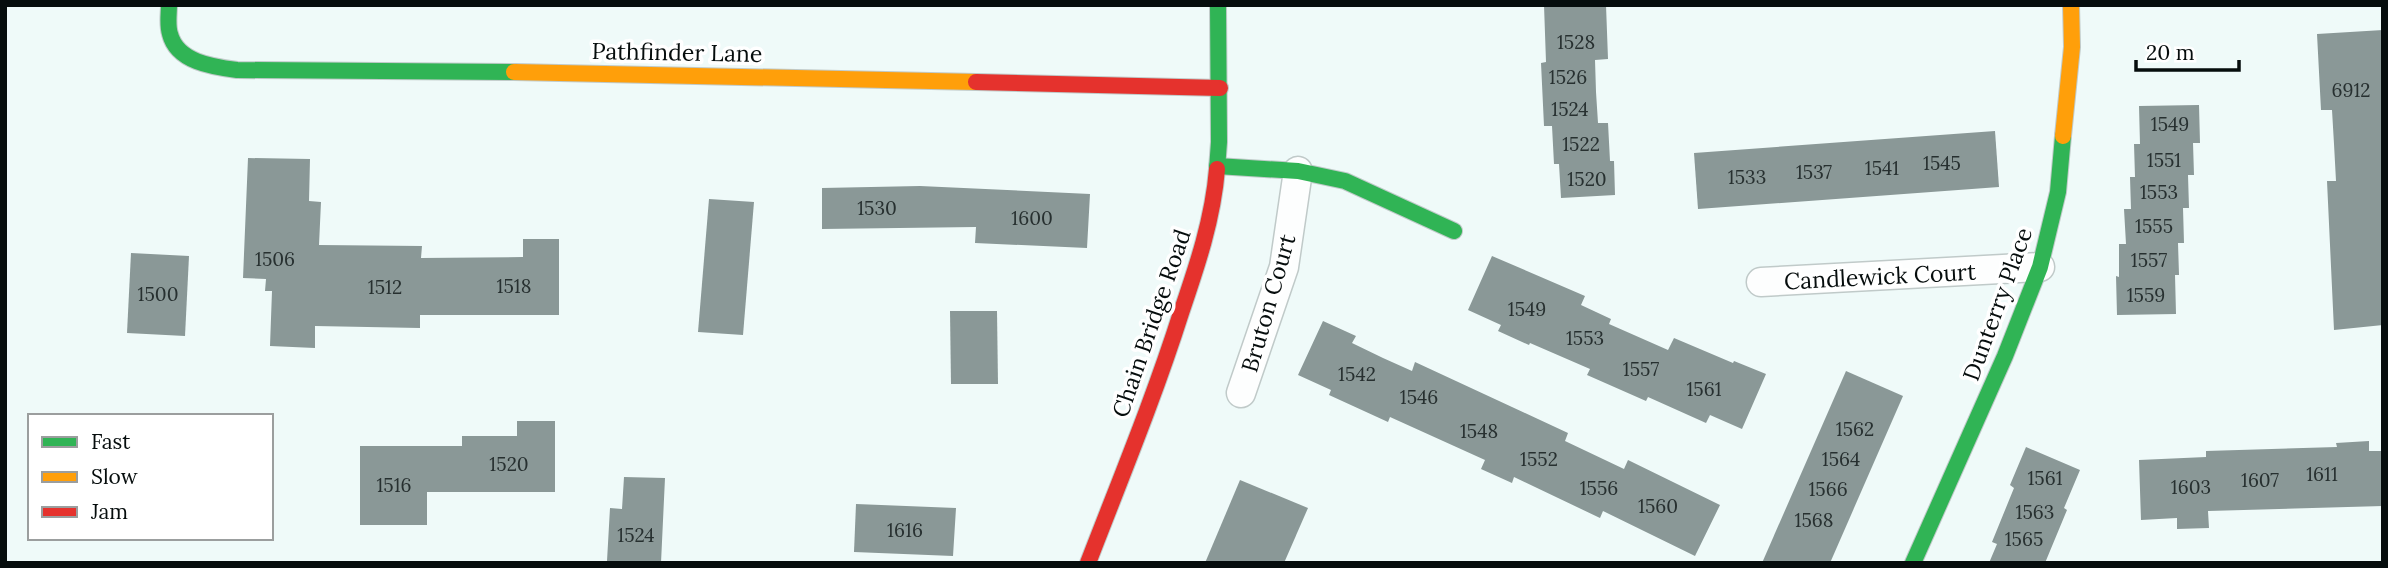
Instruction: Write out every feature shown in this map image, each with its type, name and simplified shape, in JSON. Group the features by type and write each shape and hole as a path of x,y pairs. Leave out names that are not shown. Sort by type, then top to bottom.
{"street":[{"name":"Chain Bridge Road","path":"1088,563 1188,298 1210,217 1217,166 1220,88 1218,5"},
{"name":"Dunterry Place","path":"1913,563 2006,356 2040,267 2058,192 2072,47 2071,5"},
{"name":"Pathfinder Lane","path":"169,8 171,39 186,57 237,70 609,73 1220,88"},
{"path":"1217,166 1298,171 1345,181 1454,231"},
{"name":"Bruton Court","path":"1241,393 1284,267 1298,171"},
{"name":"Candlewick Court","path":"1761,282 2040,267"}],"building":[{"path":"1544,5 1606,5 1608,59 1595,60 1596,92 1598,123 1608,123 1610,161 1614,161 1615,195 1561,198 1559,164 1554,164 1552,126 1544,126 1541,63 1546,62"},
{"path":"2383,30 2383,325 2334,330 2327,181 2336,181 2334,144 2332,110 2321,110 2317,34"},
{"path":"2199,105 2200,143 2193,143 2194,175 2188,175 2189,208 2183,208 2184,243 2178,243 2176,314 2117,315 2119,244 2126,244 2124,209 2131,209 2130,177 2135,177 2134,144 2140,144 2139,106"},
{"path":"1995,131 1999,187 1698,209 1694,153"},
{"path":"248,158 310,159 309,201 321,202 319,245 422,246 421,258 523,257 523,239 559,239 559,315 420,315 420,328 315,326 315,348 270,346 272,291 265,291 266,279 243,278"},
{"path":"920,186 1090,194 1087,248 975,243 976,227 822,229 822,188"},
{"path":"709,199 754,202 743,335 698,332"},
{"path":"131,253 189,256 185,336 127,333"},
{"path":"1492,256 1585,296 1581,305 1611,319 1609,324 1668,350 1674,338 1766,374 1742,429 1710,415 1706,423 1648,397 1646,401 1587,375 1590,369 1498,331 1501,325 1468,310"},
{"path":"950,311 997,311 998,384 951,384"},
{"path":"1323,321 1356,336 1352,343 1383,358 1412,371 1415,362 1568,433 1565,441 1624,469 1628,460 1720,505 1695,556 1603,511 1600,518 1514,477 1512,483 1481,469 1485,460 1390,417 1388,422 1329,395 1331,390 1298,375"},
{"path":"1846,371 1903,396 1830,563 1762,563"},
{"path":"517,421 555,421 555,492 427,492 427,525 360,525 360,446 462,446 462,436 517,436"},
{"path":"2369,441 2369,451 2383,451 2383,506 2208,511 2209,528 2177,529 2177,518 2141,520 2139,460 2206,457 2206,451 2337,447 2336,443"},
{"path":"2026,447 2080,470 2045,563 1989,563 1997,544 1992,542 2014,488 2010,485"},
{"path":"624,477 665,478 661,563 607,561 610,508 622,509"},
{"path":"1240,480 1308,508 1284,563 1205,563"},
{"path":"856,504 956,508 953,556 854,552"}],"traffic: fast":[{"path":"169,5 170,34 180,51 197,61 217,67 237,70 514,72"},
{"path":"1217,169 1218,5"},
{"path":"1913,563 2005,356 2040,267 2058,192 2063,136"},
{"path":"1217,166 1298,171 1345,181 1454,231"}],"traffic: slow":[{"path":"2063,136 2072,47 2071,5"},
{"path":"514,72 976,82"}],"traffic: jam":[{"path":"976,82 1220,88"},
{"path":"1088,563 1148,408 1193,278 1208,224 1217,169"}]}
